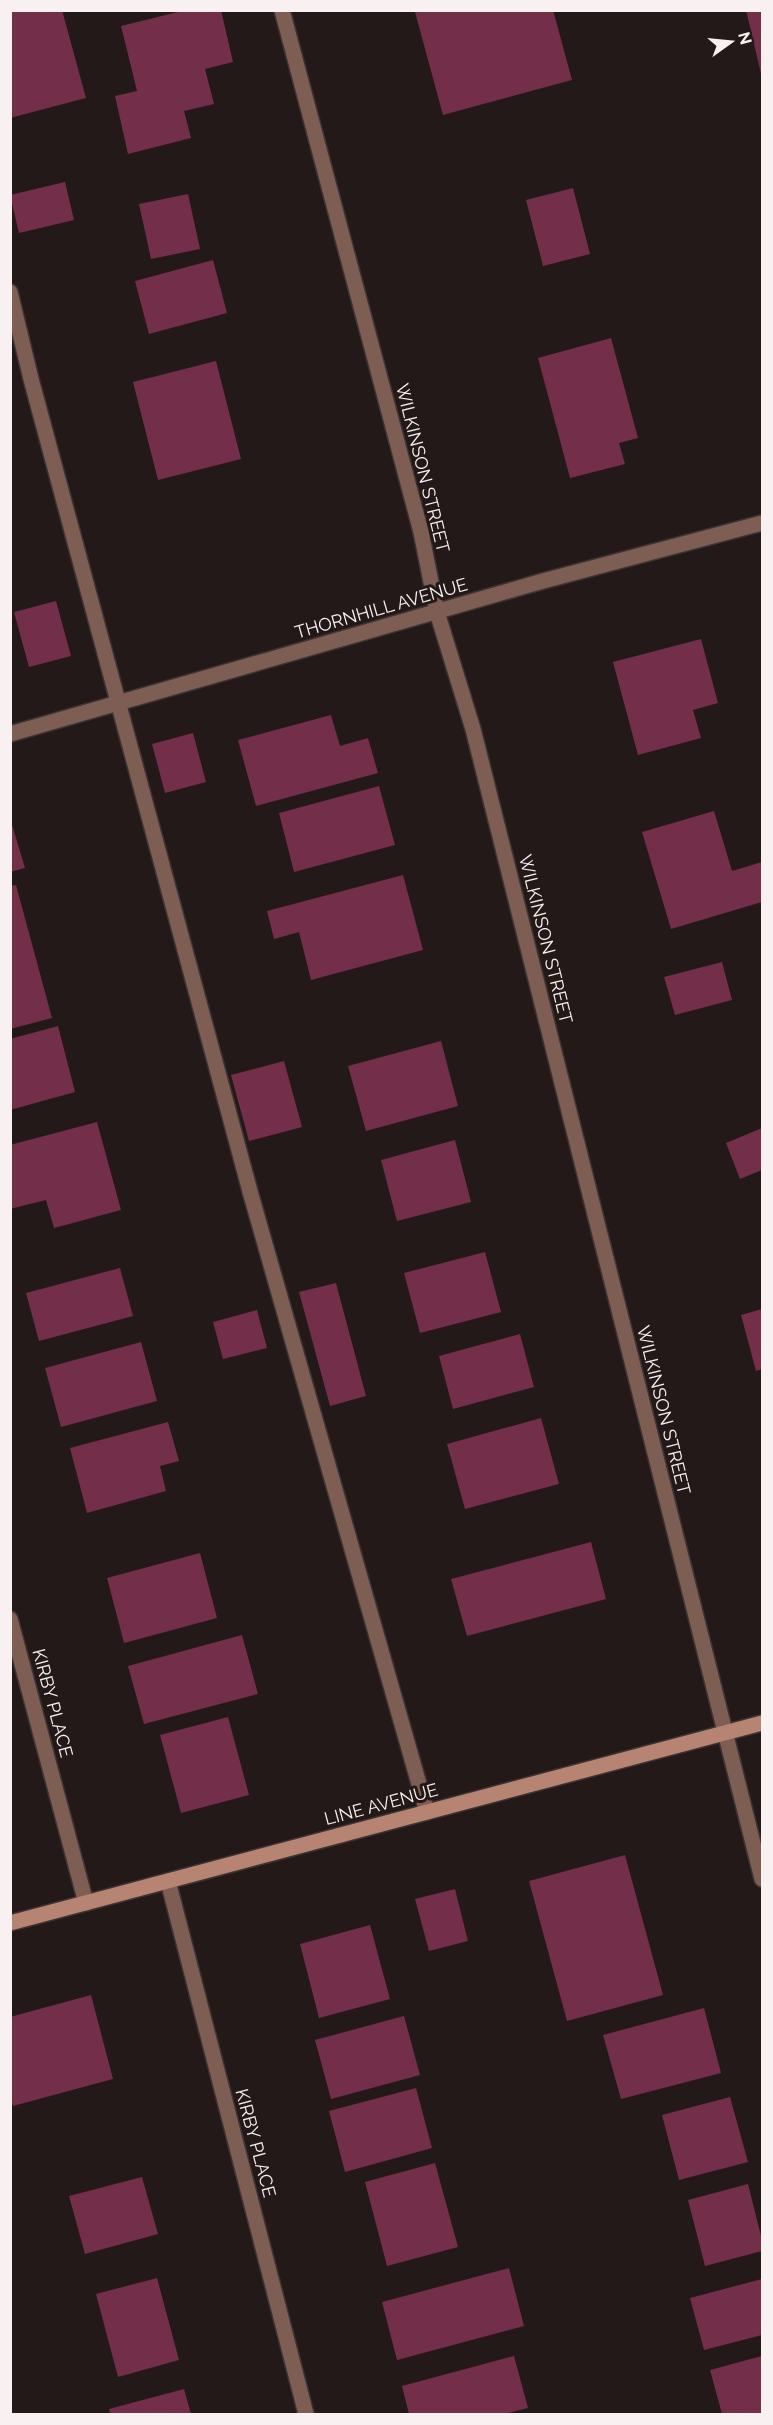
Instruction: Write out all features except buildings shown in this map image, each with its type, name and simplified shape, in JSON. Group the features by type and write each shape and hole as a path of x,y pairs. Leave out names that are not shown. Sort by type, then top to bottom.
{"main road":[{"name":"LINE AVENUE","path":"10,1923 762,1723"}],"street":[{"name":"WILKINSON STREET","path":"282,10 421,532 437,612 476,740 762,1879"},
{"path":"10,292 251,1195 427,1812"},
{"name":"THORNHILL AVENUE","path":"10,734 543,581 762,523"},
{"name":"KIRBY PLACE","path":"10,1619 86,1902"},
{"name":"KIRBY PLACE","path":"168,1881 306,2415"}]}
